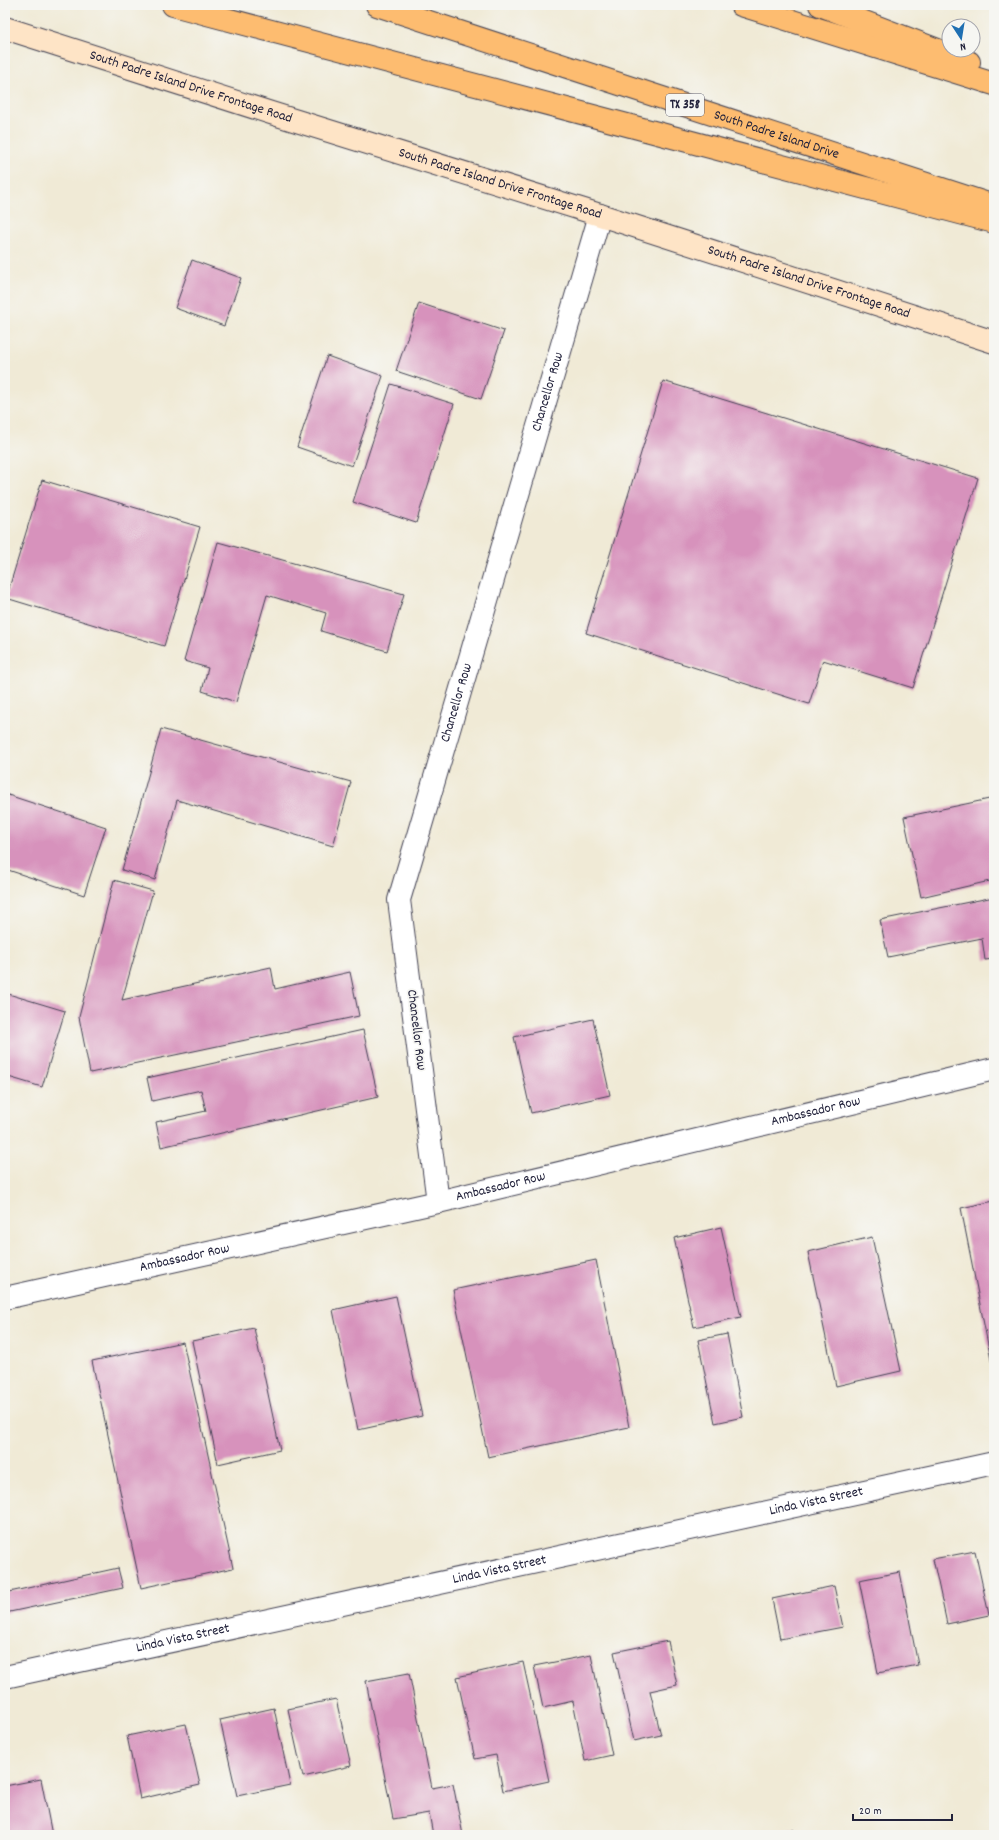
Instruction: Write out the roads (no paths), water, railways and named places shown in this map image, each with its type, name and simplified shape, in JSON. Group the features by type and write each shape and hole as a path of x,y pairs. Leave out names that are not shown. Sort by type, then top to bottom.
{"highway":[{"path":"173,5 994,222"},
{"name":"South Padre Island Drive","path":"377,5 994,206"},
{"path":"741,5 994,84"},
{"path":"820,5 994,72"}],"main road":[{"name":"South Padre Island Drive Frontage Road","path":"6,34 270,113 600,215 994,342"}],"street":[{"name":"Chancellor Row","path":"438,1202 400,900 600,215"},
{"name":"Ambassador Row","path":"5,1298 438,1202 994,1069"},
{"name":"Linda Vista Street","path":"5,1677 994,1463"}]}
